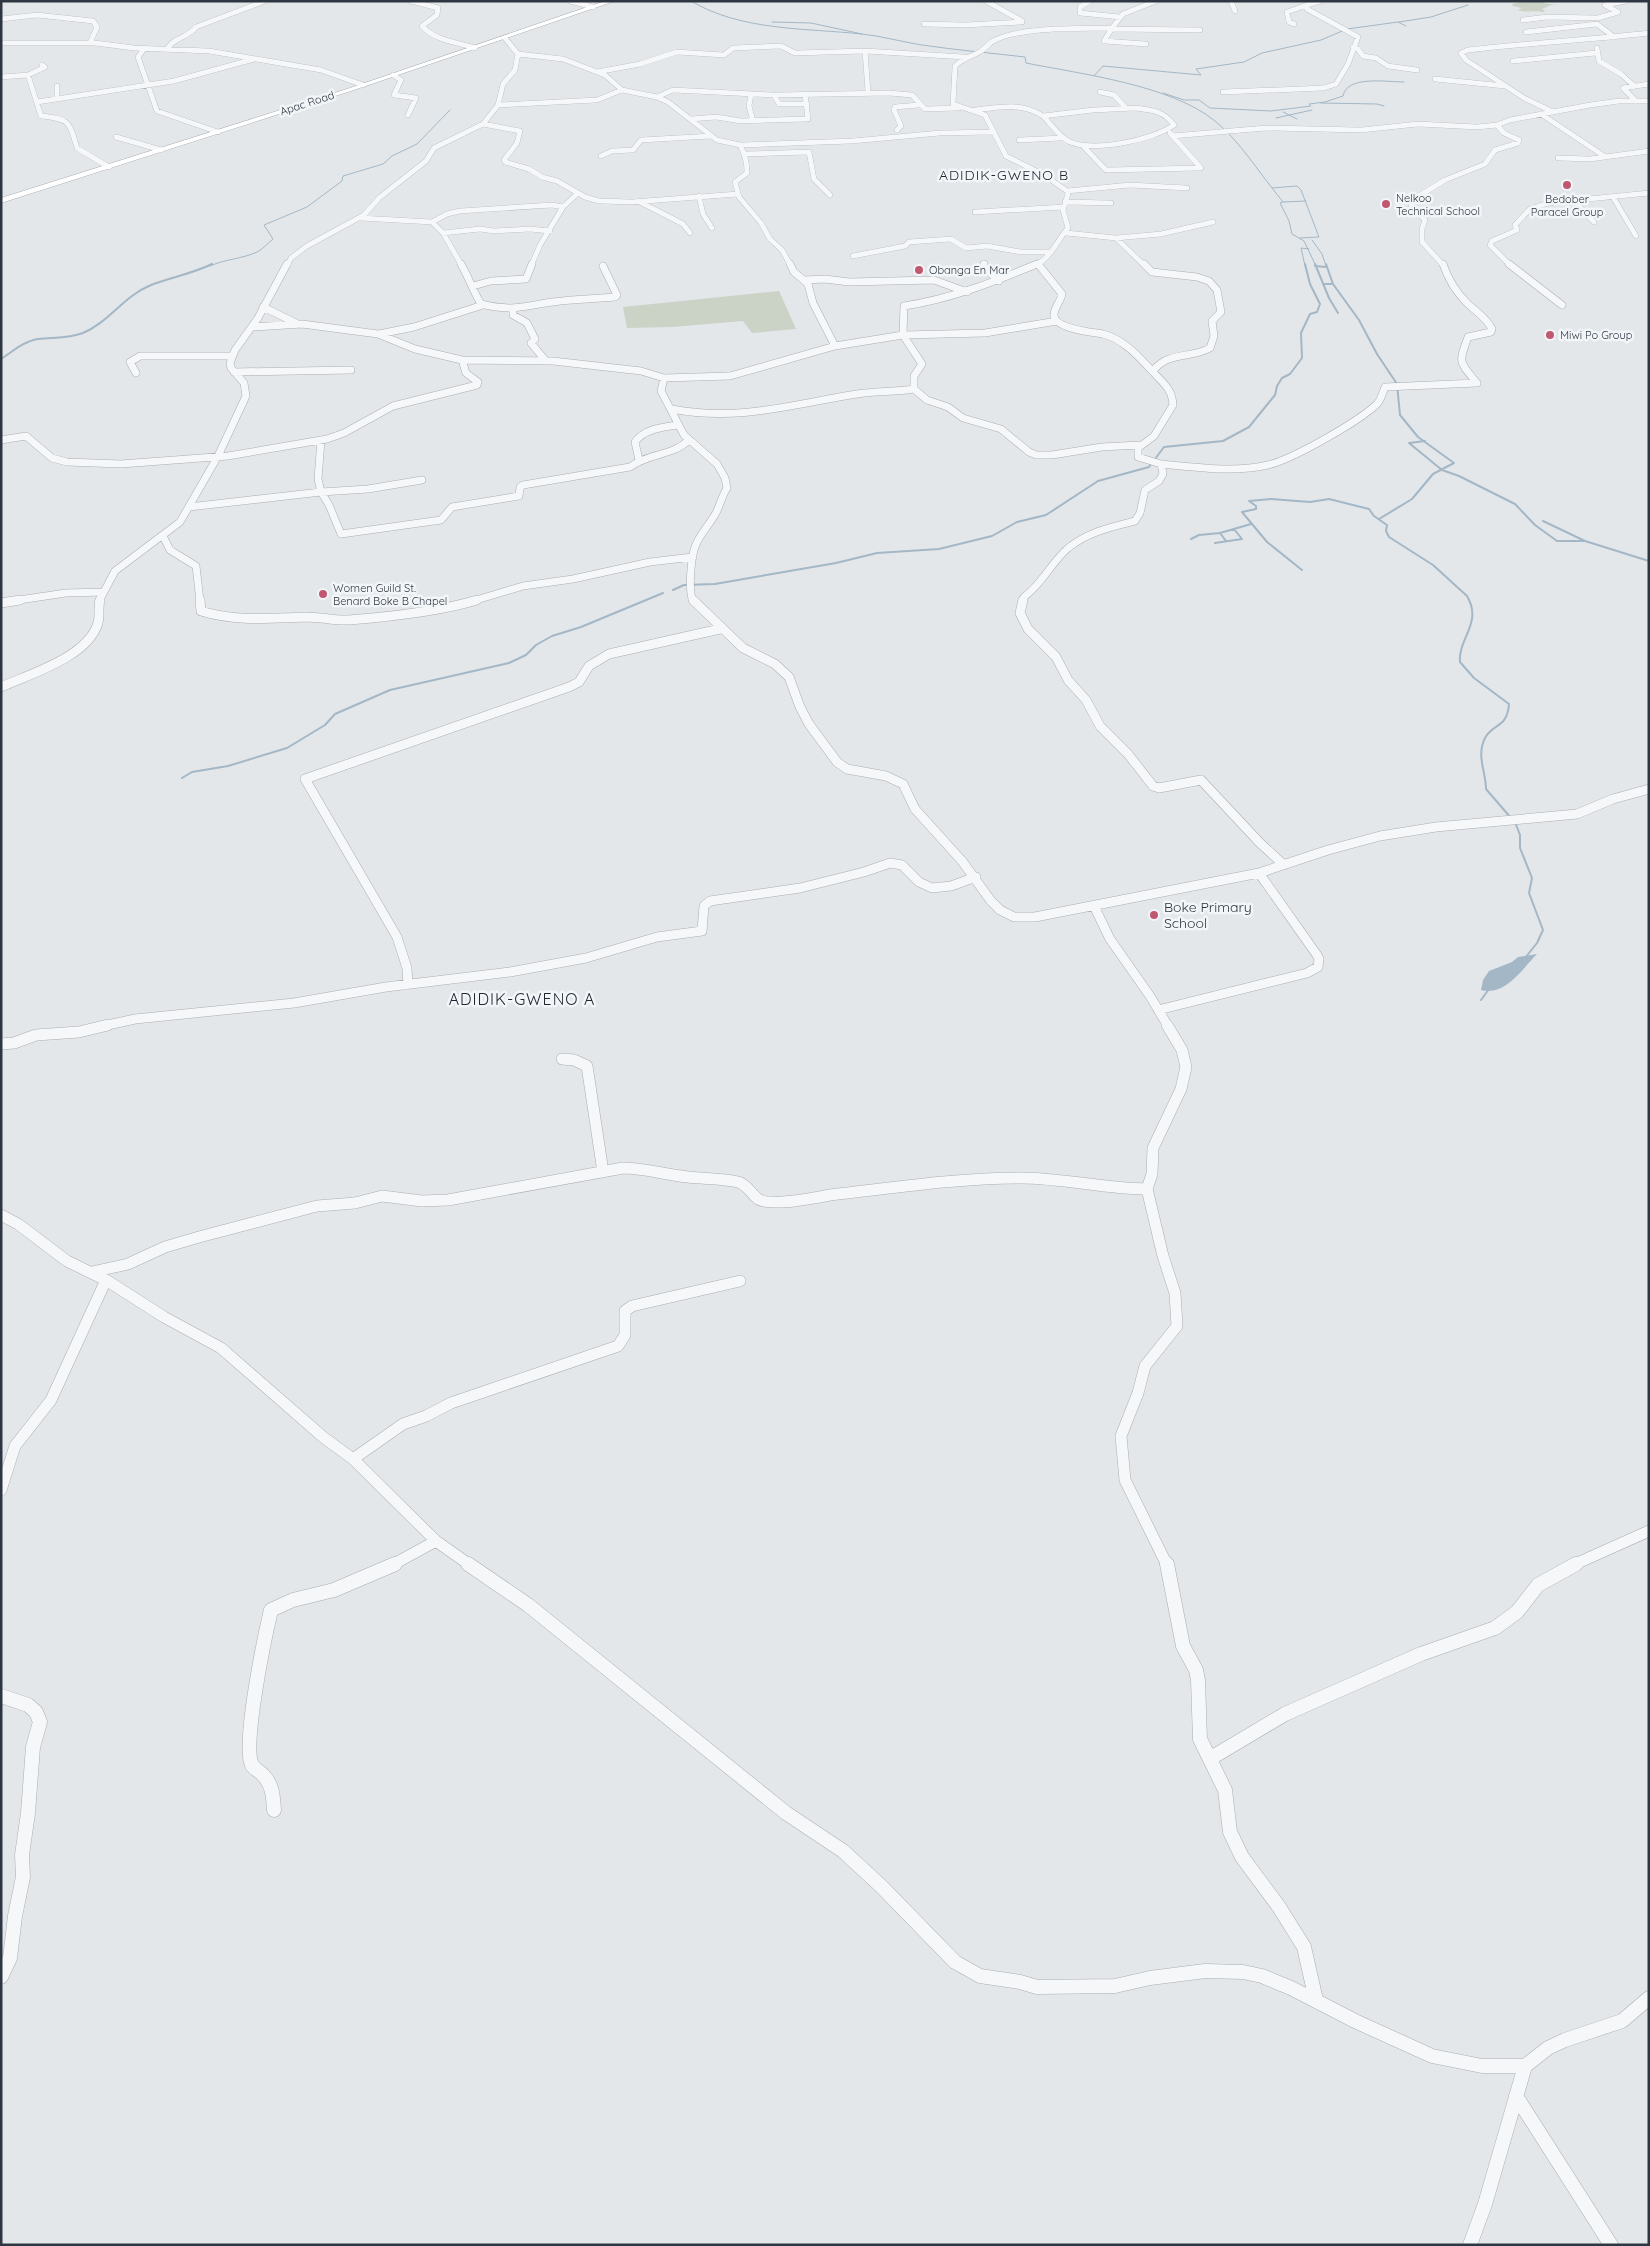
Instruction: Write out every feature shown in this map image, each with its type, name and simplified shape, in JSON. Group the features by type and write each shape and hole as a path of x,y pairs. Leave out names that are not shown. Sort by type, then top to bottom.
{"main road":[{"name":"Apac Road","path":"1,201 363,85 612,1"}],"street":[{"path":"167,50 172,42 190,36 200,25 265,1"},
{"path":"411,1 438,8 437,15 422,26 425,30 435,36 475,48"},
{"path":"570,1 592,7"},
{"path":"986,1 1040,30"},
{"path":"1090,1 1080,7 1080,13 1120,17 1156,1"},
{"path":"1231,1 1234,11"},
{"path":"1294,24 1289,22 1287,12 1320,1"},
{"path":"1523,20 1547,17 1606,17 1618,12 1605,5 1626,1"},
{"path":"1224,92 1334,86 1348,64 1357,36 1308,10 1307,5"},
{"path":"1,19 36,15 93,21 96,27 90,43"},
{"path":"1120,17 1104,41 1146,44"},
{"path":"924,24 965,25 1022,22"},
{"path":"1526,32 1598,24 1614,37"},
{"path":"959,108 952,102 954,66 965,57 980,52 998,39 1040,30 1112,28 1200,30"},
{"path":"1137,30 1137,39"},
{"path":"1553,112 1530,102 1466,60 1460,53 1468,50 1532,42 1602,39 1649,33"},
{"path":"505,38 518,54 563,59 610,78 622,90 657,97 672,104 718,141 740,145 852,141 940,133 993,132"},
{"path":"1602,39 1596,53 1601,64 1623,75 1633,85"},
{"path":"1,43 90,43 144,49 202,50 321,70 363,85"},
{"path":"596,72 640,64 675,52 724,55 733,48 781,46 795,53 865,51 965,57"},
{"path":"1354,47 1363,56 1376,58 1385,65 1417,70"},
{"path":"144,49 138,57 158,112 218,132"},
{"path":"865,51 869,85 868,92"},
{"path":"1513,61 1596,53"},
{"path":"1,688 71,656 82,648 98,623 98,605 115,571 128,559 163,536 180,522 218,456 246,396 247,388 244,380 234,372 230,363 232,356 252,327 287,263 299,251 369,212 379,198 426,161 434,148 483,124 498,106 503,84 515,70 518,54"},
{"path":"38,102 149,86 218,71 255,58"},
{"path":"610,78 637,69 640,64"},
{"path":"1,77 28,75 44,70 46,67 42,65"},
{"path":"28,75 41,116 59,117 70,124 77,148 109,167"},
{"path":"393,75 401,80 394,95 416,98 408,115"},
{"path":"1435,79 1506,86"},
{"path":"1636,101 1623,88 1649,84"},
{"path":"57,86 57,99"},
{"path":"498,106 597,100 622,90"},
{"path":"657,97 673,90 774,95 868,92 908,94 915,96 919,105"},
{"path":"1100,92 1114,95 1126,108"},
{"path":"750,94 749,106 753,121"},
{"path":"691,119 716,117 734,121 753,121 808,119 805,94"},
{"path":"774,95 779,104 807,104"},
{"path":"1172,136 1266,128 1361,130 1418,124 1467,127 1497,125 1510,120 1619,101 1649,102"},
{"path":"897,130 901,126 894,110 895,107 919,105 929,109 1025,108 1035,110 1043,116 1062,138 1084,147 1104,168 1130,185"},
{"path":"1043,116 1144,108 1165,113 1174,123 1169,130 1084,147"},
{"path":"973,110 986,116 1006,156 1044,175 1067,191 1130,185 1187,188"},
{"path":"1541,114 1604,156"},
{"path":"483,124 520,131 517,143 504,160 505,162 529,169 542,177 557,181 578,193 599,201 638,201 738,194"},
{"path":"1140,445 1136,454 1138,457 1161,464 1228,469 1267,465 1282,460 1359,419 1379,403 1385,387 1477,383 1462,365 1460,358 1468,337 1491,332 1492,328 1487,320 1466,302 1448,278 1443,263 1422,242 1422,228 1425,220 1413,210 1411,204 1414,199 1445,180 1485,164 1495,150 1518,142 1519,140 1504,132 1497,125"},
{"path":"1111,171 1201,168 1172,136 1169,130"},
{"path":"601,156 612,151 633,150 641,140 711,136"},
{"path":"116,137 161,150"},
{"path":"1019,140 1062,138"},
{"path":"740,145 745,154 747,172 735,182 738,194 761,223 770,239 782,250 794,272 810,286 813,303 835,346"},
{"path":"1558,158 1590,159 1649,151"},
{"path":"745,154 809,152 814,178 830,196"},
{"path":"914,390 914,376 922,364 904,335 904,306 925,304 1000,281 1047,258 1055,243 1066,233 1068,225 1064,213 1067,191"},
{"path":"473,286 491,281 526,279 540,245 563,207 578,193"},
{"path":"1562,305 1513,268 1493,249 1491,243 1495,239 1517,230 1517,222 1524,214 1537,206 1573,200 1649,193"},
{"path":"699,196 703,214 712,228"},
{"path":"1613,197 1636,236"},
{"path":"1573,200 1594,222"},
{"path":"638,201 683,224 690,233"},
{"path":"975,212 1065,204 1111,203"},
{"path":"360,218 432,222 447,214 460,211 546,206 563,207"},
{"path":"432,222 443,233 473,286 476,299 484,305 513,310 552,302 615,297 617,295 604,266"},
{"path":"1066,233 1116,238 1161,234 1213,222"},
{"path":"443,233 480,229 504,231 530,228 550,231"},
{"path":"1116,238 1152,272 1205,278 1214,284 1217,290 1221,312 1212,321 1214,336 1210,348 1201,352 1167,358 1160,362 1153,371"},
{"path":"853,256 905,246 909,242 946,239 966,248 987,246 1021,252 1051,252"},
{"path":"984,262 985,270 1000,281"},
{"path":"1038,264 1062,294 1061,302 1054,313 1057,321"},
{"path":"805,280 825,279 849,282 934,280 944,282 967,292"},
{"path":"378,334 414,327 484,305"},
{"path":"263,307 302,324"},
{"path":"513,310 513,315 526,323 536,338 531,343 532,346 545,360"},
{"path":"252,327 302,324 378,334 415,349 462,360 545,360 641,371 664,378 730,376 835,346 904,335 985,333 1057,321 1071,328 1104,334 1121,341 1140,355 1153,371 1170,386 1173,406 1154,436 1140,445 1102,447 1052,455 1036,455 1029,452 1001,429 963,418 948,408 922,397 914,390 863,393 746,413 701,414 672,409"},
{"path":"136,373 130,362 140,356 232,356"},
{"path":"1,440 26,436 34,446 52,458 81,464 121,464 252,453 321,440 344,433 394,406 476,386 478,382 466,373 462,360"},
{"path":"234,372 351,370"},
{"path":"664,378 661,391 672,409 678,425 689,440 712,457 721,468 727,488 713,519 697,542 693,557 690,595 720,629 743,648 775,664 789,677 800,707 809,724 842,767 855,772 893,778 903,784 915,808 976,877 991,901 1000,910 1014,917 1035,917 1260,873 1328,850 1380,836 1436,827 1577,814 1613,799 1649,790"},
{"path":"639,460 635,442 638,438 658,429 678,425"},
{"path":"321,440 322,456 318,466 317,480 320,492 329,505 341,534 440,520 445,517 452,507 519,496 520,487 523,485 630,467 639,460 675,450 689,440"},
{"path":"1161,464 1162,479 1145,490 1140,513 1135,521 1092,532 1067,549 1038,585 1024,598 1020,606 1022,619 1034,636 1056,656 1068,680 1086,700 1100,726 1128,754 1153,786 1159,788 1201,780 1284,866"},
{"path":"188,507 283,494 368,489 422,480"},
{"path":"163,536 170,550 196,566 201,611 214,615 256,620 309,617 347,620 445,608 523,586 574,579 650,562 693,557"},
{"path":"1,604 66,593 104,592"},
{"path":"408,985 407,968 397,937 306,779 569,688 579,682 589,666 609,654 720,629"},
{"path":"1,1044 36,1035 79,1032 142,1018 294,1003 561,964 657,937 702,931 706,903 815,885 886,864 902,865 919,882 932,888 951,886 976,877"},
{"path":"1158,1010 1307,973 1318,967 1319,959 1317,955 1260,873"},
{"path":"1094,906 1110,939 1158,1010 1182,1050 1186,1067 1181,1089 1153,1148 1152,1174 1147,1190 1163,1256 1176,1293 1177,1326 1145,1366 1142,1373 1138,1393 1121,1436 1125,1480 1168,1563 1183,1646 1196,1670 1198,1680 1200,1739 1211,1758 1225,1790 1230,1832 1242,1857 1279,1907 1304,1947 1316,2000"},
{"path":"562,1059 574,1060 587,1066 603,1172"},
{"path":"92,1272 138,1260 165,1247 317,1206 363,1201 382,1196 422,1201 448,1200 623,1168 642,1168 685,1178 738,1182 748,1187 758,1199 767,1202 810,1199 830,1195 953,1182 1013,1178 1050,1179 1106,1188 1147,1190"},
{"path":"1,1215 18,1224 67,1262 92,1272 164,1317 220,1348 323,1437 353,1459 436,1541 528,1605 786,1813 843,1851 881,1886 955,1962 967,1969 980,1976 1046,1988 1115,1986 1150,1978 1205,1971 1243,1972 1262,1976 1432,2056 1482,2066 1525,2066"},
{"path":"1,1490 15,1446 51,1400 106,1280"},
{"path":"353,1459 403,1424 426,1416 452,1403 618,1346 624,1342 627,1336 625,1311 632,1306 740,1281"},
{"path":"1211,1758 1285,1714 1421,1654 1495,1628 1517,1612 1538,1585 1564,1569 1649,1531"},
{"path":"274,1810 273,1790 264,1775 252,1765 248,1744 264,1637 270,1610 278,1604 332,1590 368,1577 413,1555 436,1541"},
{"path":"1,1696 28,1705 36,1712 40,1722 32,1761 22,1855 23,1877 15,1916 10,1958 1,1976"},
{"path":"1470,2245 1485,2204 1525,2066 1548,2048 1565,2040 1622,2021 1649,1998"},
{"path":"1516,2096 1611,2245"}],"shaded area":[{"path":"1516,1 1548,1 1543,3 1556,5 1542,9 1545,11 1543,12 1523,11 1518,10 1522,8 1513,6 1512,4 1521,2"},
{"path":"779,291 796,329 752,333 743,321 672,327 627,328 623,307"}],"water":[{"path":"1537,954 1506,985 1490,991 1481,990 1483,980 1489,971 1512,962 1518,957"}],"waterway":[{"path":"691,1 710,11 752,23 869,35 922,45 1025,57 1026,63 1125,83 1175,98 1197,109 1223,128 1272,188"},
{"path":"1399,22 1431,17 1468,5"},
{"path":"772,22 811,23 862,34"},
{"path":"1094,76 1103,66 1201,75 1196,69 1244,62 1262,53 1321,40 1347,29 1398,22 1406,26"},
{"path":"1163,93 1184,100 1199,100 1210,108 1271,111 1311,106 1309,104 1325,102 1343,96 1346,89 1360,82 1404,82"},
{"path":"1321,103 1377,104 1384,106"},
{"path":"210,266 259,251 273,239 264,225 307,207 342,181 343,176 383,164 392,156 417,144 450,110"},
{"path":"1289,115 1312,110"},
{"path":"1283,112 1289,115"},
{"path":"1276,118 1289,115"},
{"path":"1289,115 1297,119"},
{"path":"1272,188 1297,186 1301,190 1305,201"},
{"path":"1272,188 1283,202"},
{"path":"1283,202 1305,201"},
{"path":"1300,238 1319,237 1305,201"},
{"path":"1283,202 1280,203 1289,221 1292,234 1304,241 1308,249"},
{"path":"1312,240 1322,254 1326,266"},
{"path":"1305,266 1301,248 1308,249"},
{"path":"1308,249 1316,266"},
{"path":"1,359 23,344 33,340 66,337 83,333 101,322 141,290 212,264"},
{"path":"673,590 684,585 715,584 836,563 877,553 939,549 992,536 1017,522 1046,515 1098,481 1149,467 1164,447 1223,441 1249,427 1275,395 1277,386 1282,378 1290,374 1302,358 1301,333 1310,314 1317,312 1320,304 1310,284 1305,264"},
{"path":"1326,264 1333,284"},
{"path":"1316,266 1326,267"},
{"path":"1316,266 1329,298 1338,313"},
{"path":"1324,284 1333,284"},
{"path":"1333,284 1359,320 1377,354 1397,384 1400,415 1424,441"},
{"path":"1424,441 1454,463 1441,470"},
{"path":"1424,441 1409,443 1441,470"},
{"path":"1379,519 1412,499 1433,474 1441,470"},
{"path":"1441,470 1459,476 1515,504 1535,525 1557,541 1585,541"},
{"path":"1302,570 1267,542 1242,512 1256,509 1256,506 1249,501 1271,499 1310,502 1329,499 1369,509 1374,516 1387,525 1386,531 1389,537 1433,565 1467,596 1472,614 1469,630 1462,645 1460,662 1474,678 1509,704 1506,718 1488,733 1485,738 1482,745 1481,758 1486,789 1511,818"},
{"path":"1543,521 1585,541"},
{"path":"1220,533 1251,524"},
{"path":"1215,543 1242,539 1234,529"},
{"path":"1191,539 1199,535 1220,533"},
{"path":"1220,533 1226,541"},
{"path":"1585,541 1649,561"},
{"path":"182,778 192,772 228,766 287,748 325,725 335,714 390,690 509,663 526,655 536,645 552,636 581,627 663,593"},
{"path":"1515,822 1520,835 1520,848 1532,878 1529,893 1543,930 1537,943 1525,958"},
{"path":"1481,1000 1489,989"}],"place":[{"name":"Bedober Paracel Group","path":"1567,185"},
{"name":"Nelkoo Technical School","path":"1386,204"},
{"name":"Obanga En Mar","path":"919,270"},
{"name":"Miwi Po Group","path":"1550,335"},
{"name":"Women Guild St. Benard Boke B Chapel","path":"323,594"},
{"name":"Boke Primary School","path":"1154,915"}],"district":[{"name":"ADIDIK-GWENO B","path":"1004,175"},
{"name":"ADIDIK-GWENO A","path":"522,999"}]}
